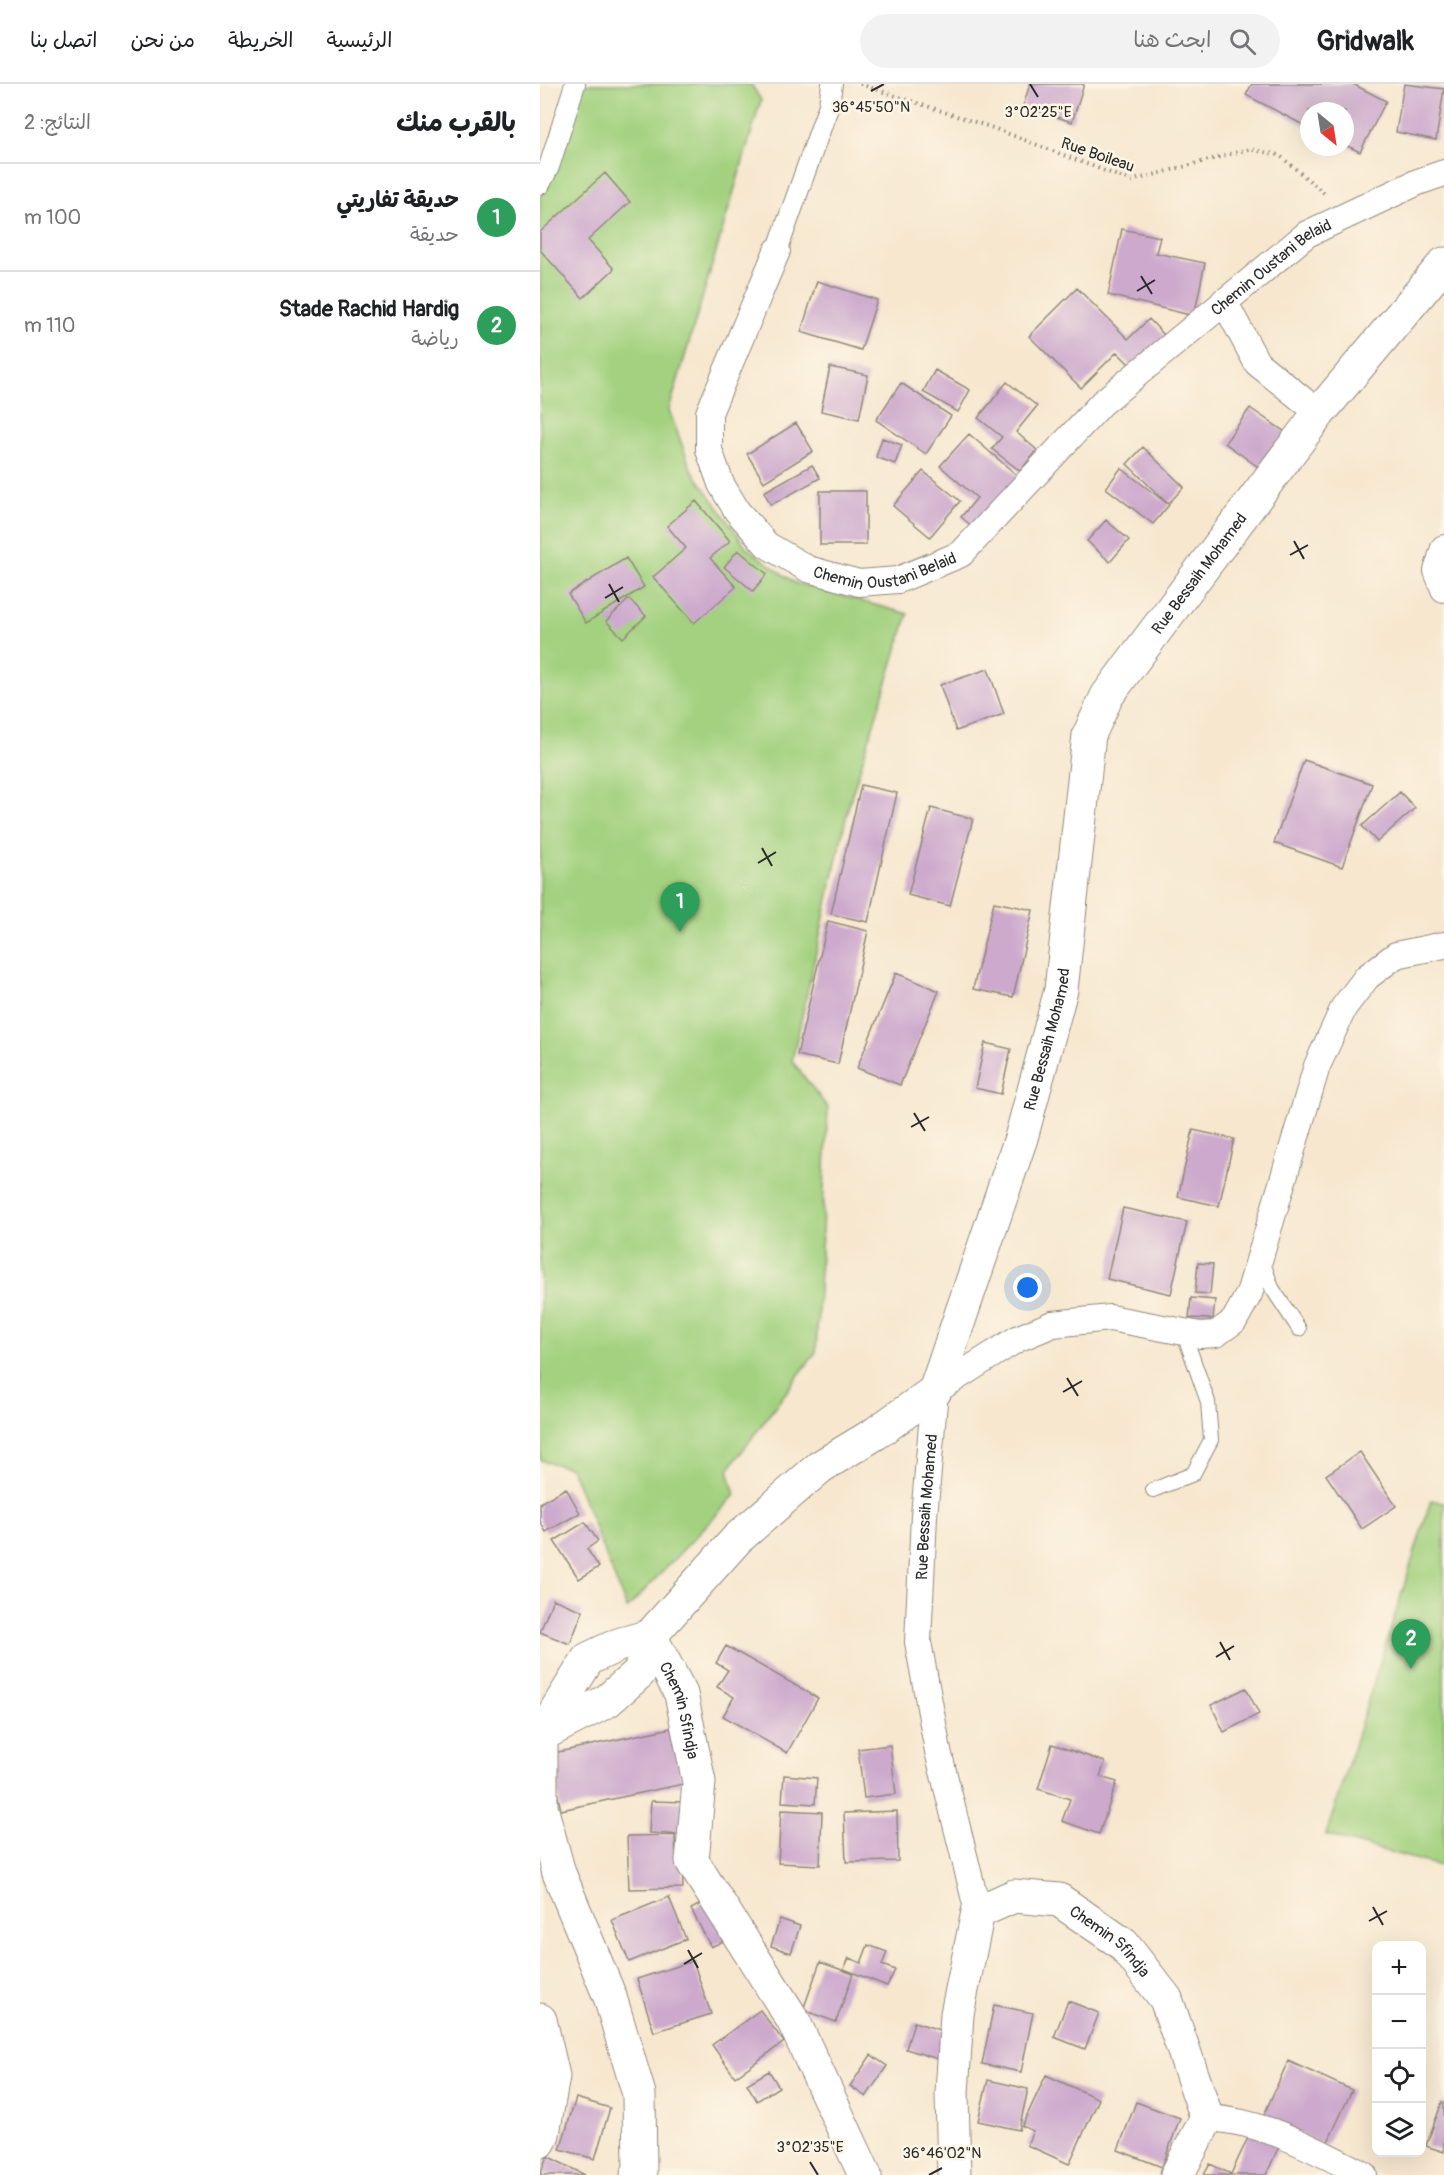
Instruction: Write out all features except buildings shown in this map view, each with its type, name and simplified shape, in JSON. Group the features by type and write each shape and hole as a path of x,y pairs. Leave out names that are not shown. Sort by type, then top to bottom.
{"street":[{"path":"540,184 549,167 575,84"},
{"name":"Chemin Oustani Belaid","path":"832,84 826,114 777,251 709,413 709,450 721,484 737,511 767,545 808,569 859,583 898,580 961,554 1102,403 1307,234 1444,173"},
{"name":"Rue Bessaih Mohamed","path":"978,1912 938,1751 918,1642 924,1516 935,1391 1022,1138 1061,990 1089,735 1107,696 1319,413 1444,264"},
{"path":"1224,301 1257,363 1319,413"},
{"path":"1444,548 1437,571 1444,589"},
{"path":"541,1735 607,1701 640,1672 650,1636 737,1539 812,1474 1017,1339 1053,1324 1110,1318 1200,1335 1215,1334 1234,1321 1249,1294 1317,1066 1344,1007 1367,977 1396,956 1436,944 1444,945"},
{"path":"637,2175 640,2171 639,2094 610,1997 559,1873 541,1807 541,1735 588,1659 618,1645 650,1636"},
{"name":"Chemin Sfindja","path":"650,1636 681,1694 699,1782 692,1861 793,2020 865,2175"},
{"name":"Chemin Sfindja","path":"978,1912 1014,1896 1059,1900 1123,1944 1166,1999 1207,2118"},
{"path":"954,2175 952,2093 957,2014 978,1912"},
{"path":"540,2019 553,2076 540,2141"},
{"path":"1177,2175 1207,2118 1237,2120 1307,2145 1364,2175"}],"lane":[{"path":"1260,1256 1272,1288 1299,1329"},
{"path":"1153,1490 1194,1474 1211,1440 1208,1402 1182,1331"}],"path":[{"name":"Rue Boileau","path":"860,84 996,129 1131,181 1249,149 1279,155 1349,214"}],"green space":[{"path":"579,84 751,84 761,100 669,410 691,469 747,548 795,583 908,614 849,804 792,1061 828,1108 816,1352 728,1470 735,1495 627,1609 571,1468 540,1460 540,180"},
{"path":"1431,1500 1444,1503 1444,1867 1326,1835"}],"place":[{"name":"حديقة تفاريتي","path":"680,932"},
{"name":"Stade Rachid Hardig","path":"1411,1669"}]}
